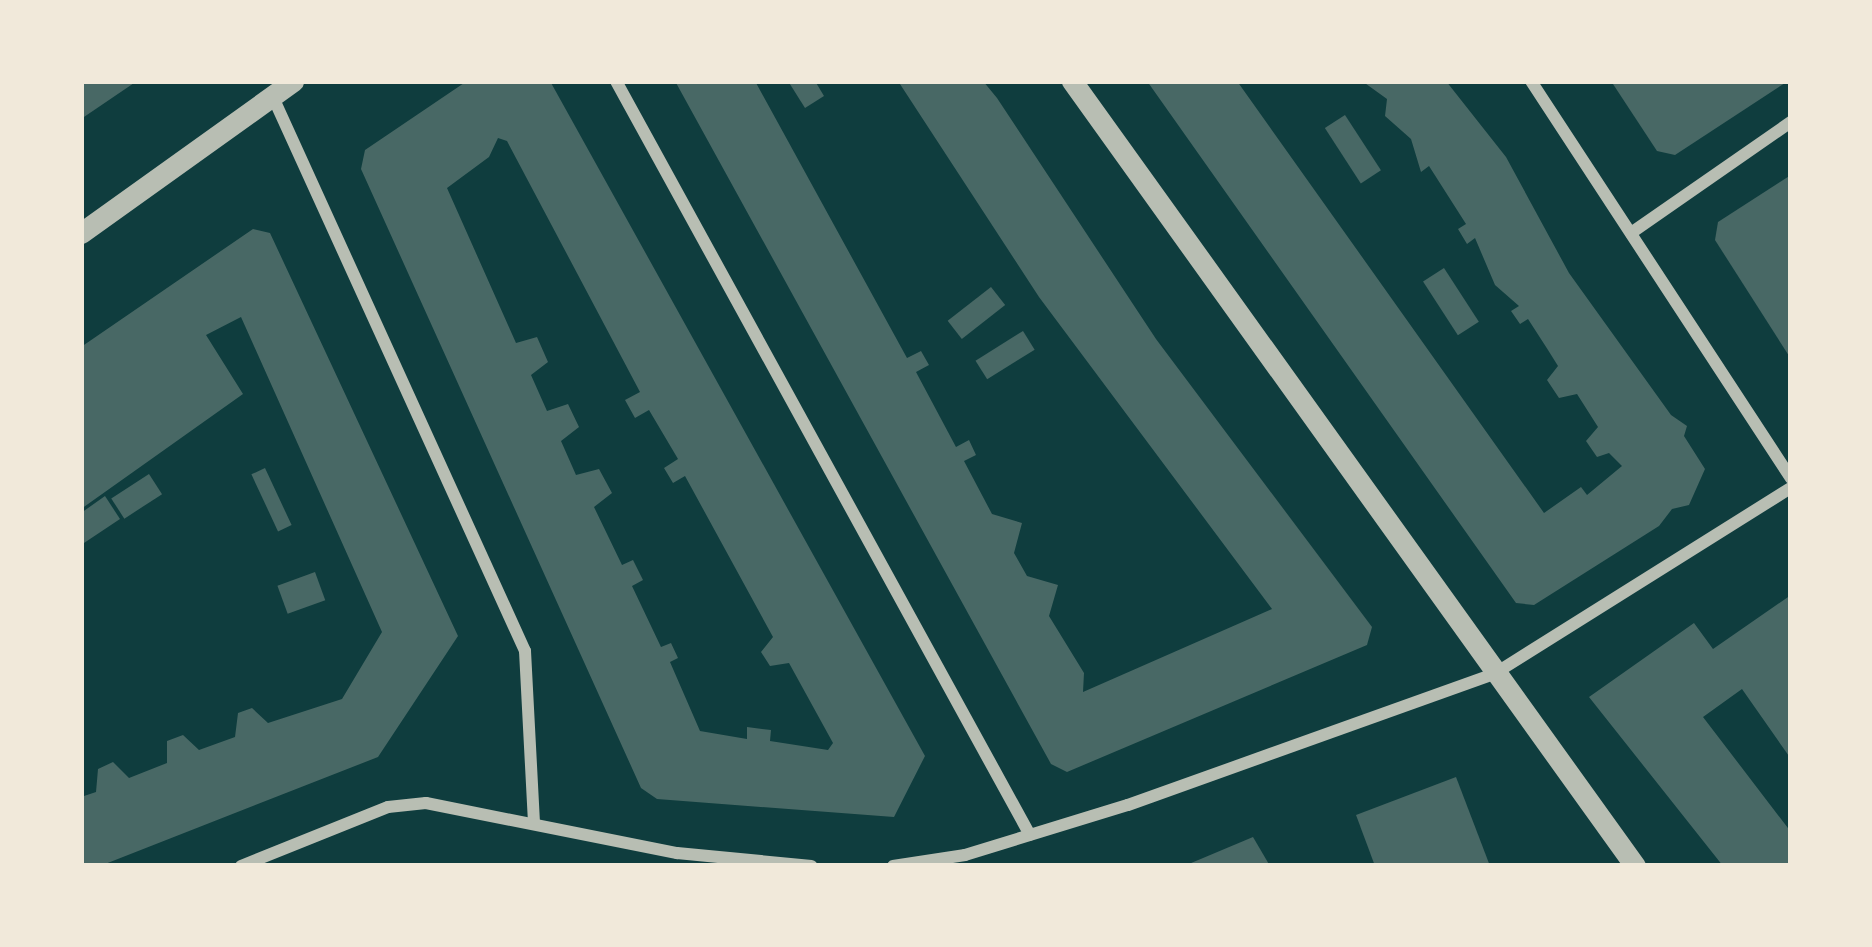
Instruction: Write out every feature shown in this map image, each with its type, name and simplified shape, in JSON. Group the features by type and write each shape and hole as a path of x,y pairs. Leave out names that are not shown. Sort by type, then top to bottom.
{"street":[{"path":"81,233 293,81"},
{"path":"616,81 1030,835"},
{"path":"1072,81 1635,866"},
{"path":"892,866 1030,835 1494,674 1791,483 1531,81"},
{"path":"272,95 525,650 534,823"},
{"path":"1631,233 1791,122"},
{"path":"241,866 388,807 426,802 677,853 811,866"}],"building":[{"path":"81,81 137,81 81,119"},
{"path":"467,81 550,81 925,756 894,817 657,799 641,788 361,169 365,150","holes":["498,138 507,141 640,392 625,400 635,418 649,410 678,459 664,468 673,483 685,476 773,637 761,652 770,666 789,663 833,743 828,750 770,741 771,730 747,727 747,739 700,731 670,662 678,658 671,643 661,647 632,586 643,580 633,560 622,565 594,507 612,493 599,469 576,475 561,441 579,427 568,404 547,411 531,375 548,362 537,337 516,343 447,188 489,157"]},
{"path":"675,81 755,81 907,358 921,351 929,365 916,372 956,447 969,440 976,455 964,461 992,514 1022,523 1014,553 1027,576 1058,585 1049,616 1084,673 1083,692 1272,609 1039,297 898,81 983,81 1156,339 1372,627 1367,645 1067,772 1051,764"},
{"path":"788,81 815,81 824,96 805,108"},
{"path":"1147,81 1237,81 1544,513 1581,487 1587,495 1622,466 1609,453 1597,457 1586,441 1598,427 1577,394 1559,398 1547,380 1558,366 1528,319 1520,324 1511,311 1519,306 1495,285 1475,238 1467,244 1458,229 1466,224 1429,166 1421,172 1411,139 1385,116 1387,99 1362,81 1446,81 1506,157 1569,273 1671,415 1687,426 1684,436 1705,469 1689,505 1672,509 1659,526 1534,605 1516,603"},
{"path":"1611,81 1788,81 1675,155 1657,151"},
{"path":"1345,115 1381,170 1361,183 1325,128"},
{"path":"1791,175 1791,359 1715,240 1718,222"},
{"path":"253,229 270,233 458,636 378,757 100,866 81,866 81,797 96,792 98,769 113,762 129,778 167,763 167,741 183,735 199,750 235,737 238,713 252,708 268,723 342,699 382,632 241,317 206,335 243,394 81,509 81,347"},
{"path":"1444,268 1479,322 1458,335 1423,282"},
{"path":"991,287 1005,305 962,339 948,321"},
{"path":"1023,331 1035,350 987,379 976,361"},
{"path":"265,468 292,525 278,531 251,474"},
{"path":"149,474 162,494 124,519 111,499"},
{"path":"105,496 120,519 81,545 81,513"},
{"path":"315,572 325,600 288,614 277,586"},
{"path":"1791,595 1791,759 1742,689 1703,717 1791,832 1791,866 1723,866 1589,697 1694,623 1713,649"},
{"path":"1456,777 1490,866 1375,866 1356,815"},
{"path":"1253,837 1270,866 1184,866"}]}
